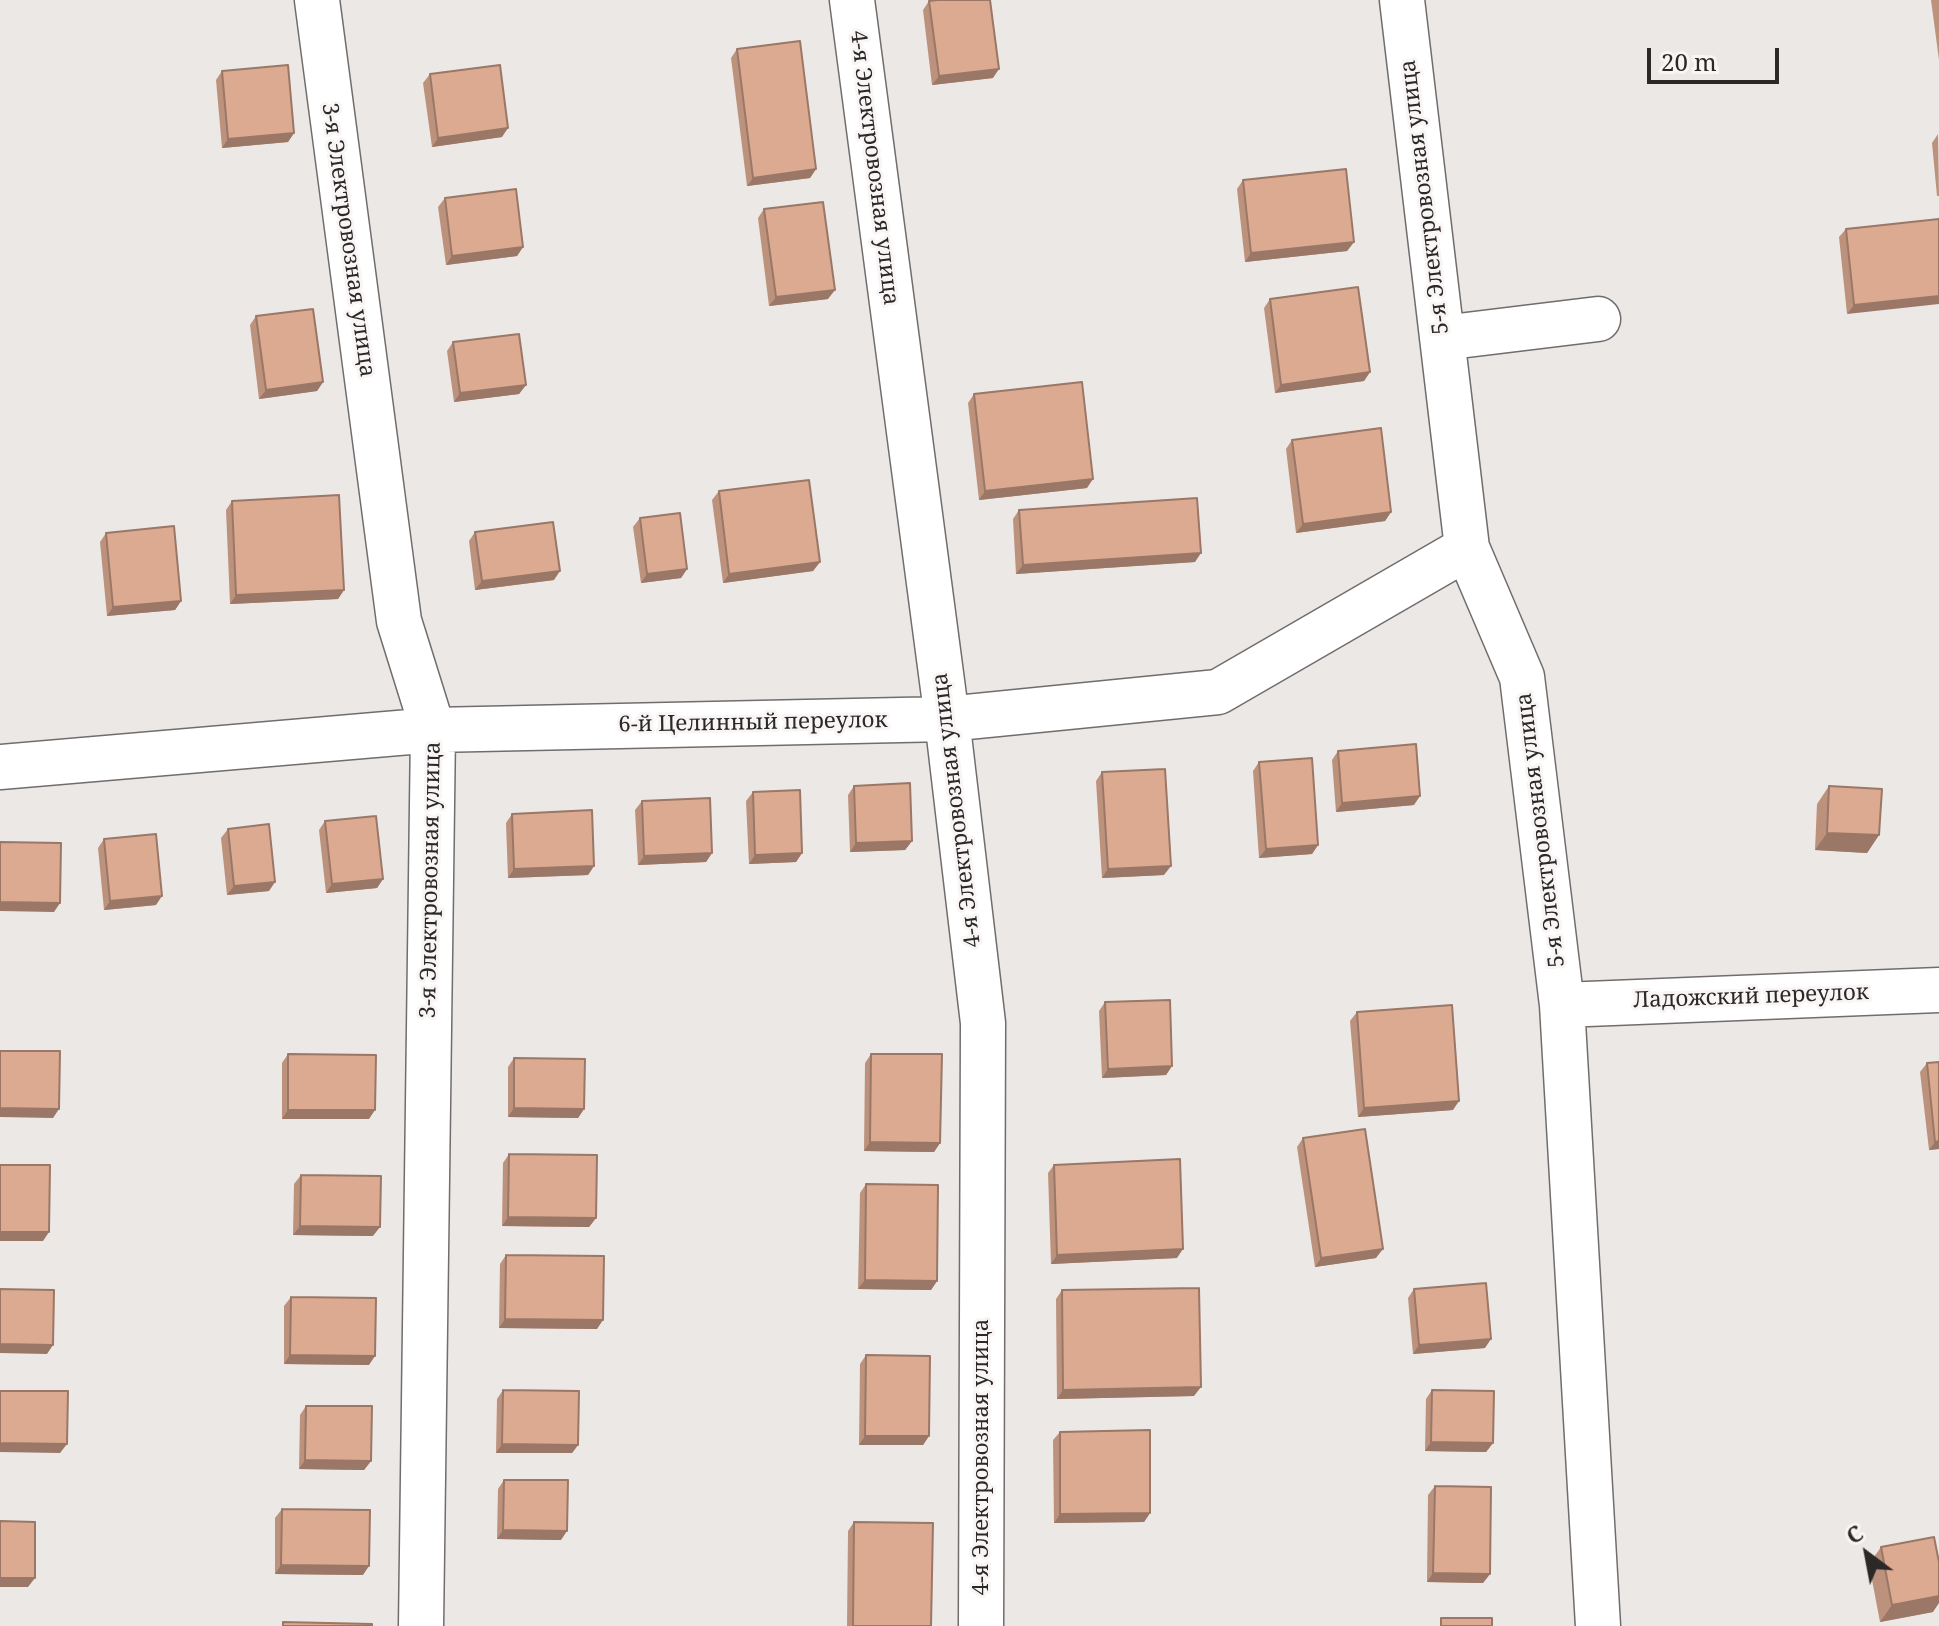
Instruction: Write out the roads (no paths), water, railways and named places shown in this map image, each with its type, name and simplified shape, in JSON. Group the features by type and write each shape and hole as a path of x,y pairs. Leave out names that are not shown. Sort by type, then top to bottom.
{"street":[{"name":"3-я Электровозная улица","path":"317,0 399,621 433,730 421,1626"},
{"name":"4-я Электровозная улица","path":"852,0 947,719 983,1023 981,1626"},
{"name":"5-я Электровозная улица","path":"1402,0 1467,548 1522,677 1562,1005 1598,1626"},
{"path":"1442,338 1598,319"},
{"name":"6-й Целинный переулок","path":"0,767 433,730 947,719 1218,692 1467,548"},
{"name":"Ладожский переулок","path":"1562,1005 1939,990"}]}
